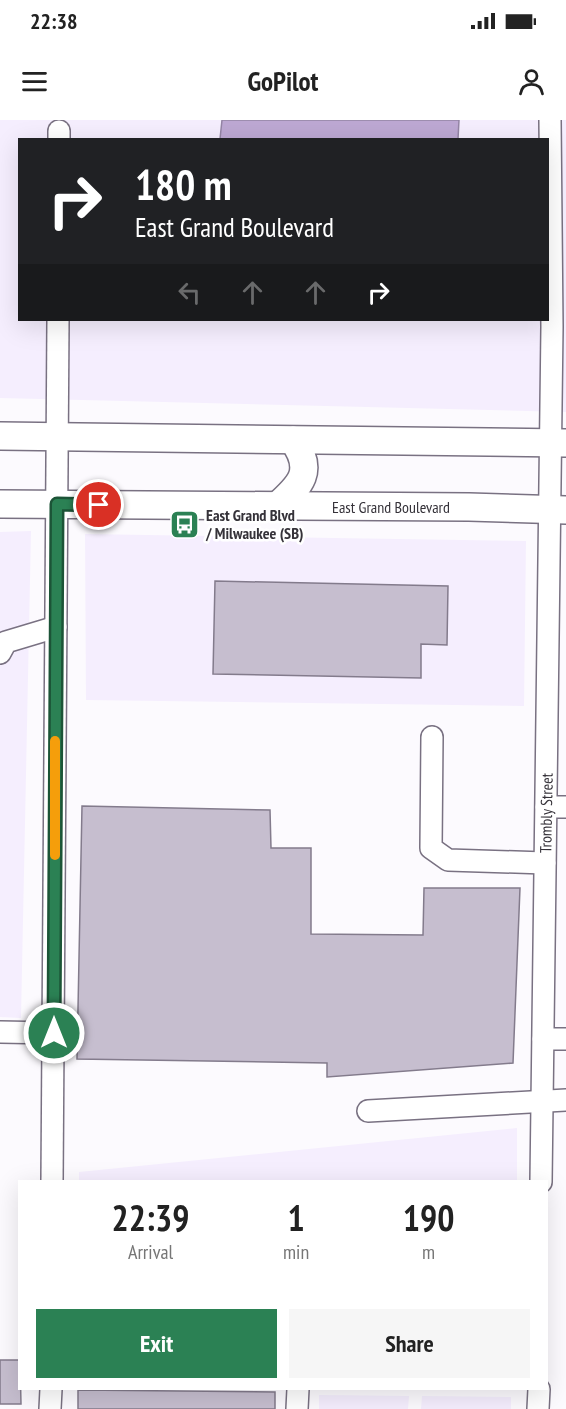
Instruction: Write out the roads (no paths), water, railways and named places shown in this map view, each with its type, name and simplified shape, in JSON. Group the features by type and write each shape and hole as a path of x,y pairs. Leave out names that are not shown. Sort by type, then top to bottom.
{"main road":[{"path":"0,436 558,443"},
{"path":"276,507 295,491 302,479 303,459 293,440"},
{"name":"East Grand Boulevard","path":"0,504 558,510"}],"street":[{"name":"Trombly Street","path":"541,1180 545,863 556,807 558,443 550,120"},
{"path":"52,1180 58,321"},
{"path":"0,653 6,642 56,627"},
{"path":"432,737 431,848 448,860 545,863"},
{"path":"0,1032 54,1033"},
{"path":"543,1039 566,1039"},
{"path":"368,1111 566,1100"},
{"path":"50,1409 51,1390"},
{"path":"297,1390 297,1409"},
{"path":"538,1409 539,1390"}],"place":[{"name":"East Grand Blvd / Milwaukee (SB)","path":"185,524"}]}
